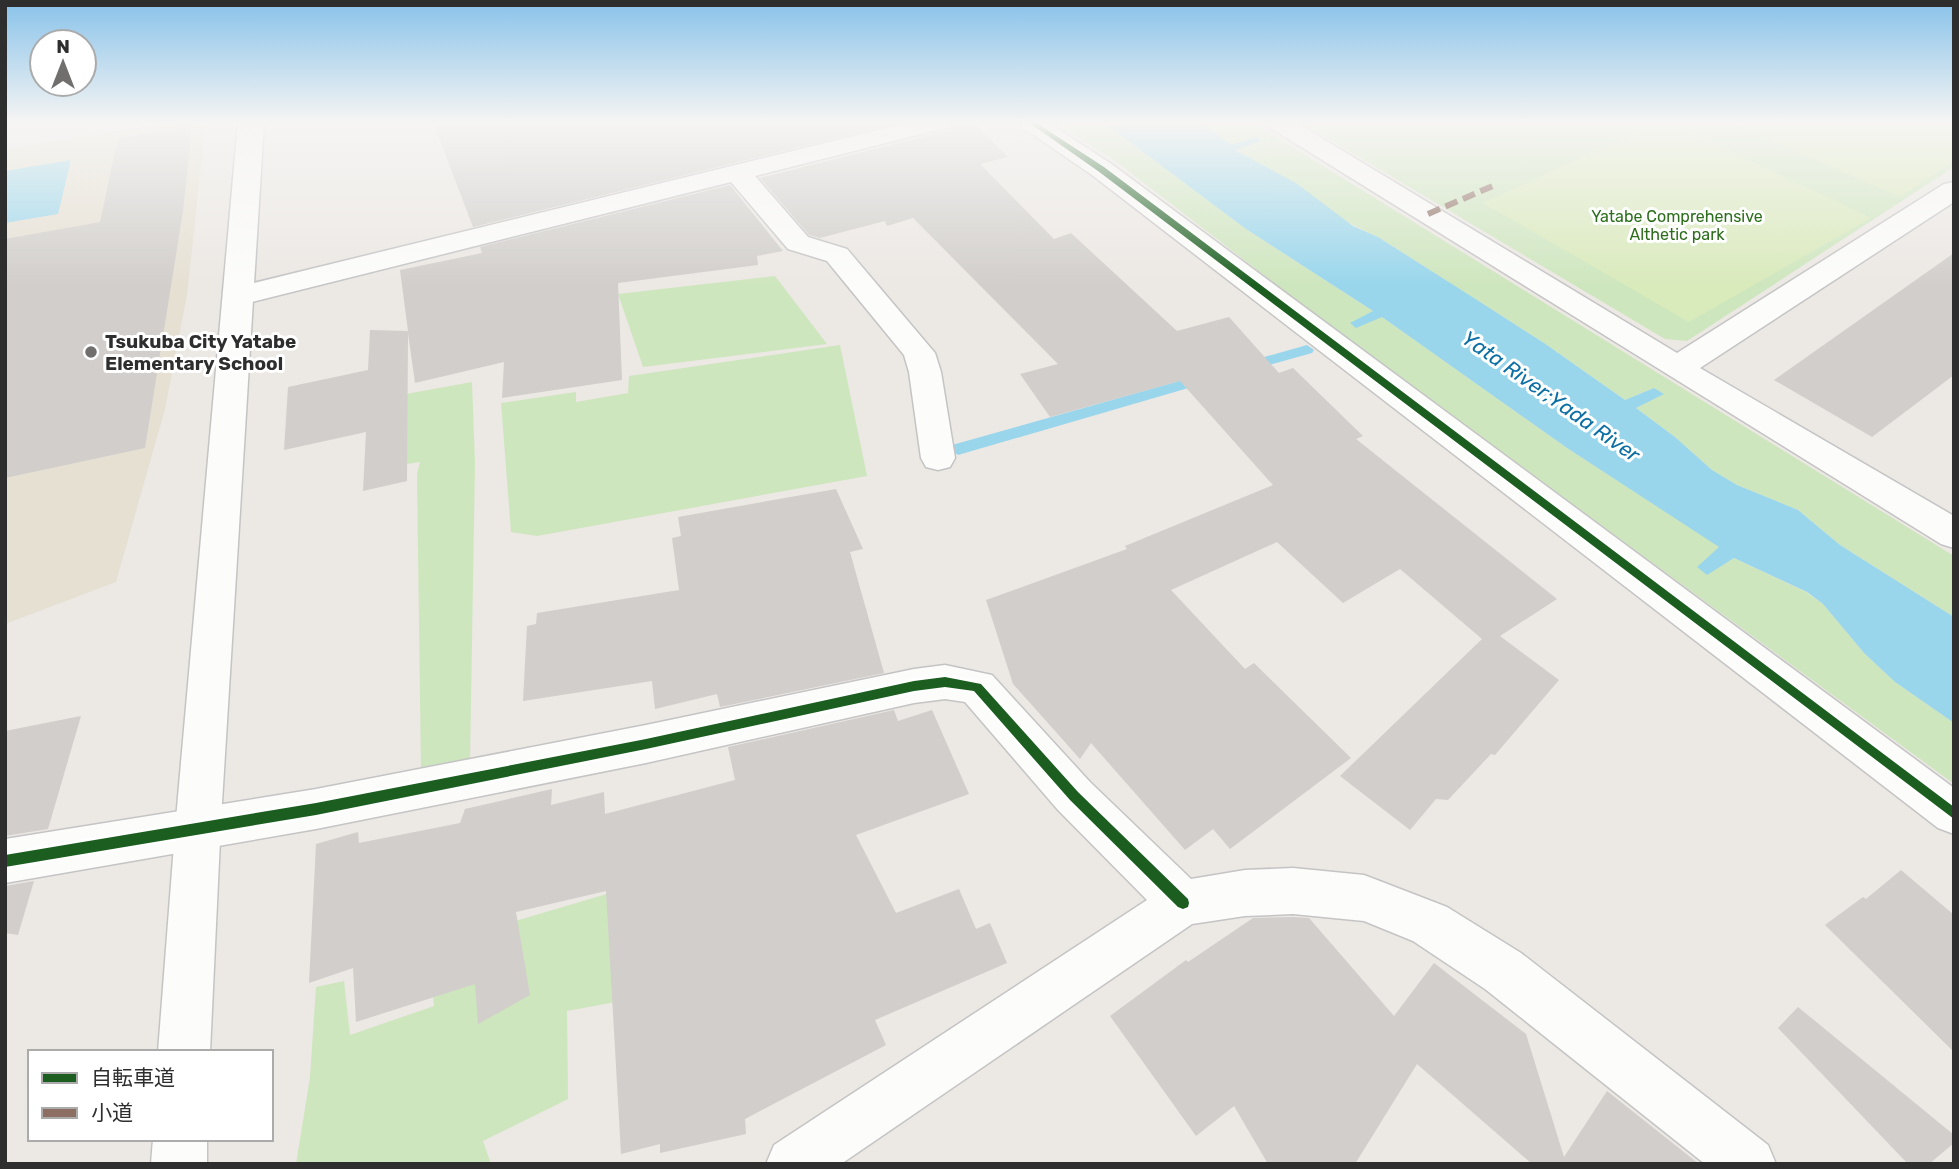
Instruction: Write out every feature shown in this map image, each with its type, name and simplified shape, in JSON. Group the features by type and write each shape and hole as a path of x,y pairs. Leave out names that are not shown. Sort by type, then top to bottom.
{"street":[{"path":"184,1050 204,722 248,177"},
{"path":"240,296 719,177"},
{"path":"741,177 798,243 837,255 919,353 925,372 938,458"},
{"path":"1111,177 1954,814"},
{"path":"1367,177 1954,534"},
{"path":"1678,368 1954,190"},
{"path":"5,861 316,809 646,744 914,686 961,683 977,687 1074,796 1183,903"},
{"path":"793,1164 1183,903 1245,893 1293,891 1364,898 1430,924 1503,971 1749,1164"},
{"path":"179,1164 180,1141"}],"shaded area":[{"name":"Tsukuba City Yatabe Elementary School","path":"5,177 200,177 187,295 165,409 116,582 5,624"}],"green space":[{"path":"1136,177 1176,177 1246,229 1382,317 1567,448 1720,547 1698,567 1707,574 1734,558 1806,592 1823,604 1864,653 1895,682 1954,723 1954,784 1346,338"},
{"path":"1275,177 1340,177 1954,556 1954,617 1840,545 1798,510 1737,485 1712,470 1675,437 1636,408 1663,394 1654,388 1625,400 1544,343 1378,237 1332,214"},
{"name":"Yatabe Comprehensive Althetic park","path":"1392,177 1939,177 1687,341 1665,339"},
{"name":"Yatabe Comprehensive Althetic park","path":"1540,177 1784,177 1871,218 1689,322 1483,203"},
{"path":"1853,177 1931,177 1900,197"},
{"path":"775,276 827,344 643,367 618,294"},
{"path":"840,345 867,476 537,536 511,532 501,403 576,392 576,402 628,393 629,376"},
{"path":"472,382 475,463 470,762 421,772 417,474 420,462 374,469 395,396"},
{"path":"637,885 643,997 567,1011 568,1099 483,1141 491,1164 296,1164 310,1077 316,987 344,981 350,1035 434,1006 432,989 512,922"}],"water":[{"path":"5,177 67,177 58,214 5,223"},
{"name":"Yata River;Yada River","path":"1176,177 1284,177 1353,226 1378,237 1477,300 1625,400 1654,388 1664,394 1636,408 1675,437 1712,470 1737,485 1798,510 1840,545 1954,617 1954,723 1895,682 1864,653 1823,604 1807,592 1734,558 1707,575 1697,567 1719,547 1567,448 1382,317 1356,328 1350,323 1373,311 1246,229"}],"building":[{"path":"110,177 187,177 145,448 5,478 5,239 100,222"},
{"path":"454,177 679,177 473,227"},
{"path":"992,177 1054,239 1071,233 1177,331 1229,317 1279,373 1293,368 1363,436 1356,439 1557,599 1500,636 1559,680 1495,755 1491,754 1448,800 1436,799 1410,830 1340,776 1482,639 1400,569 1343,603 1277,542 1171,590 1245,669 1254,663 1351,758 1230,849 1213,829 1185,850 1091,743 1080,759 1013,684 986,600 1127,549 1125,546 1273,485 1180,381 1050,417 1020,374 1058,364 913,218 887,226 885,221 820,238 809,235 760,178"},
{"path":"730,185 783,251 757,256 758,265 618,283 622,380 502,398 504,362 415,383 408,333 407,481 363,491 366,432 284,450 288,387 368,370 370,330 408,331 400,270 482,253 480,247"},
{"path":"1954,253 1954,375 1872,437 1774,380"},
{"path":"836,489 863,549 850,552 884,673 720,707 717,694 655,709 652,681 523,701 527,626 536,624 537,613 679,590 672,538 681,536 678,517"},
{"path":"894,710 898,721 932,710 969,794 856,835 896,913 959,889 976,929 990,923 1007,963 875,1020 886,1045 745,1119 746,1134 660,1153 660,1144 621,1154 606,891 516,912 530,995 478,1024 475,984 356,1022 353,968 309,983 316,844 358,832 359,843 460,823 465,809 552,789 551,805 604,792 605,814 735,780 728,747"},
{"path":"81,716 48,829 5,836 5,731"},
{"path":"1901,870 1954,915 1954,1052 1825,925 1863,897 1866,899"},
{"path":"34,881 18,935 5,933 5,886"},
{"path":"1253,918 1309,918 1394,1016 1434,963 1526,1034 1564,1157 1607,1091 1699,1164 1532,1164 1417,1064 1355,1164 1268,1164 1234,1106 1196,1136 1110,1016 1186,960 1188,962"},
{"path":"1798,1007 1954,1135 1954,1143 1929,1164 1908,1164 1778,1028"}],"waterway":[{"path":"1248,366 1307,350"},
{"path":"958,449 1204,379"}],"marked path":[{"path":"1428,214 1495,185"}],"cycle path":[{"path":"1111,177 1954,814"},
{"path":"5,861 316,809 646,744 914,686 945,682 977,687 1074,796 1183,903"}],"place":[{"name":"Tsukuba City Yatabe Elementary School","path":"91,352"}]}
